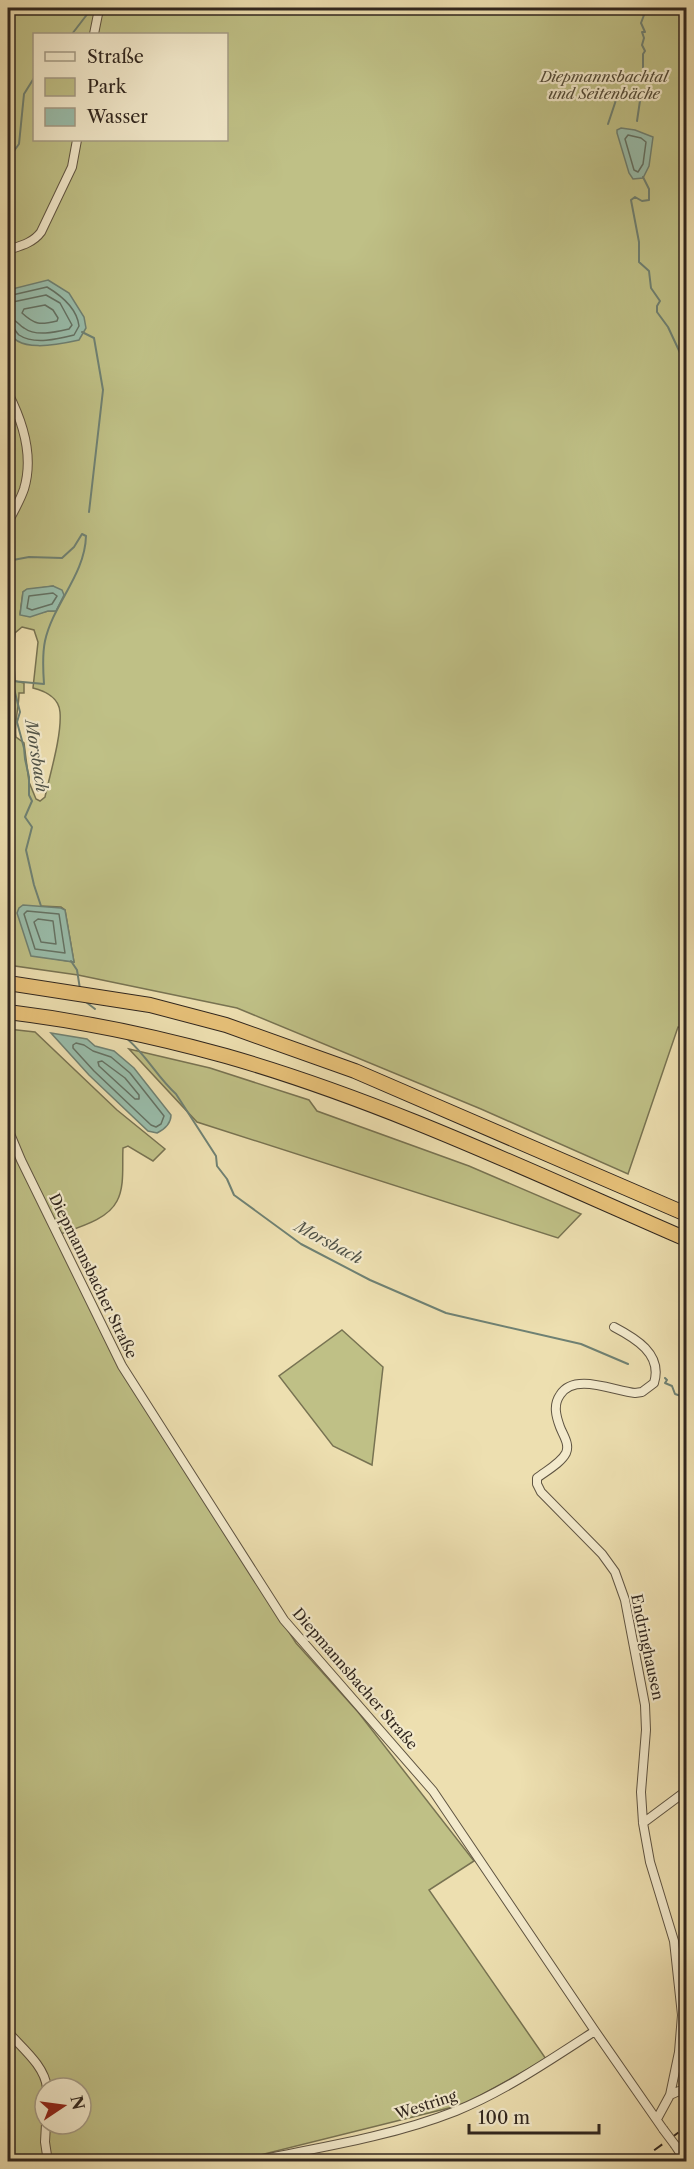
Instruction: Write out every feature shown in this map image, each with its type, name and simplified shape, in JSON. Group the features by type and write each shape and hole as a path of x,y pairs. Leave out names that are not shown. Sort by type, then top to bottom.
{"highway":[{"path":"8,983 150,1005 226,1025 293,1048 442,1108 687,1214"},
{"path":"8,1012 106,1027 158,1038 285,1075 415,1123 687,1239"}],"street":[{"path":"94,33 102,8"},
{"path":"8,250 27,243 41,232 72,167 76,141"},
{"path":"8,393 24,429 26,456 24,489 8,523"},
{"name":"Diepmannsbacher Straße","path":"8,1129 122,1366 284,1620 433,1791 686,2162"},
{"name":"Endringhausen","path":"614,1328 638,1341 649,1352 656,1368 654,1383 649,1388 635,1393 587,1384 576,1384 565,1389 557,1400 556,1410 567,1442 566,1452 561,1460 537,1478 537,1484 545,1497 609,1563 625,1600 646,1713 641,1792 643,1823"},
{"path":"659,2123 670,2094 682,2031 680,1989 672,1933 650,1862 643,1823 687,1791"},
{"name":"Westring","path":"248,2162 381,2133 455,2111 528,2073 595,2031"},
{"path":"8,2032 38,2066 44,2076"},
{"path":"670,2094 687,2088"},
{"path":"45,2136 48,2162"},
{"path":"8,2157 9,2162"}],"green space":[{"name":"Diepmannsbachtal und Seitenbäche","path":"8,8 686,8 686,1028 678,1027 628,1174 481,1109 237,1008 78,975 8,965","holes":["53,586 54,611 28,616 20,614 23,592","22,627 34,630 38,642 33,688 51,696 60,712 55,755 45,797 40,801 36,799 29,782 24,743 16,737 19,693 24,693 24,683 15,681 13,652 15,633","41,906 61,907 65,910 74,962 31,955"]},
{"path":"8,1029 35,1032 117,1110 165,1149 153,1161 128,1146 123,1148 120,1195 112,1208 90,1223 55,1236 119,1368 296,1643 358,1712 474,1861 429,1890 546,2059 465,2104 236,2161 8,2161"},
{"path":"129,1049 210,1068 309,1100 317,1111 469,1166 581,1214 558,1238 197,1122"},
{"path":"342,1330 383,1367 372,1465 333,1446 279,1376"}],"water":[{"path":"621,128 635,130 653,137 649,166 643,178 633,179 629,173 617,133 617,130"},
{"path":"48,280 69,293 84,317 86,328 79,340 71,342 39,346 19,342 8,328 6,314 8,290"},
{"path":"53,586 62,590 64,595 56,611 30,617 20,615 23,592 27,589"},
{"path":"23,905 65,910 74,962 31,956 17,913"},
{"path":"51,1033 87,1039 95,1046 114,1051 134,1068 171,1115 167,1126 157,1133 148,1131 89,1075"}],"waterway":[{"name":"Morsbach","path":"73,33 92,8"},
{"path":"636,8 636,11 644,15 641,23 645,32 642,32 644,38 642,45 645,51 643,73"},
{"name":"Morsbach","path":"8,159 19,144 24,94 33,80"},
{"path":"608,124 617,97 641,94 637,121"},
{"path":"643,177 649,189 649,200 642,201 635,197 631,200 639,242 639,262 649,271 651,288 660,301 657,312 668,327 686,361"},
{"name":"Morsbach","path":"82,332 94,338 103,390 89,512"},
{"path":"9,549 13,550 13,560 29,557 62,558 74,547 82,534"},
{"name":"Morsbach","path":"41,906 26,850 32,827 25,817 32,801 29,795 29,777 24,748 17,722 20,712 12,681 44,684 45,641 49,627 80,564 86,536 82,534"},
{"name":"Morsbach","path":"71,961 77,970 80,989"},
{"name":"Morsbach","path":"86,1002 95,1009"},
{"name":"Morsbach","path":"125,1037 176,1094 216,1156 217,1166 227,1179 234,1195 301,1244 370,1280 446,1313 581,1344 628,1364"},
{"name":"Morsbach","path":"665,1378 667,1380 665,1383 672,1386 675,1394 681,1396 681,1402 686,1410"}],"railway":[{"path":"638,2162 686,2127"}]}
